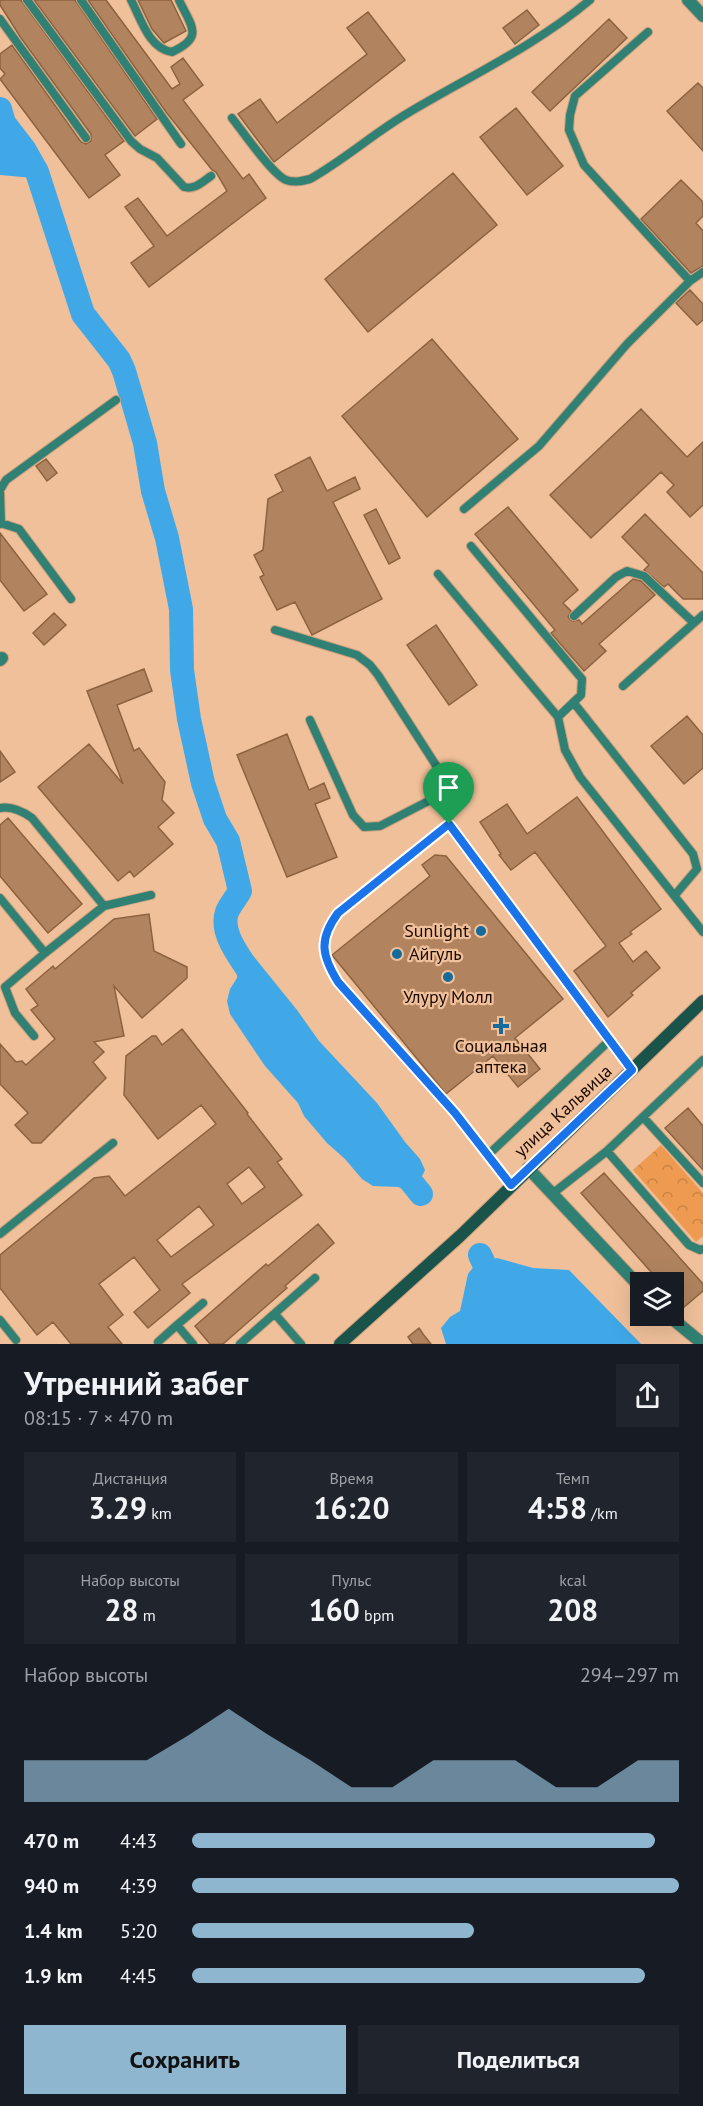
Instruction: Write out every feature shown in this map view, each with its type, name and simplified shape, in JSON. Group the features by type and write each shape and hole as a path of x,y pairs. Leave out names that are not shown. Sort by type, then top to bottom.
{"street":[{"path":"688,0 703,16"},
{"name":"улица Кальвица","path":"340,1344 460,1236 703,1001"},
{"path":"528,1168 630,1276"},
{"path":"682,1326 701,1341"}],"lane":[{"path":"27,0 131,141 157,158 183,187 195,188 211,176"},
{"path":"81,0 182,144"},
{"path":"132,0 152,41 158,47 172,52 186,46 193,30 179,0"},
{"path":"232,118 276,174 286,180 299,182 310,179 408,113 535,41 590,0"},
{"path":"0,19 86,138"},
{"path":"648,32 575,96 569,130 584,165 690,281"},
{"path":"464,509 538,446 627,344 690,281 703,272"},
{"path":"70,599 19,529 1,524 0,490 6,480 116,400"},
{"path":"471,546 582,679 581,695 558,717"},
{"path":"574,616 616,577 627,571 644,576 694,623"},
{"path":"438,574 558,717 565,750 580,777 703,932"},
{"path":"622,686 703,615"},
{"path":"274,630 357,655 370,665 439,770 446,792 449,824 632,1070"},
{"path":"574,704 693,854 697,868 675,895"},
{"path":"310,720 353,815 364,827 380,826 446,792"},
{"path":"0,808 21,810 32,818 104,906"},
{"path":"449,824 338,913 329,925 325,943 326,962 338,982 455,1113 511,1185"},
{"path":"34,1036 15,1013 3,984 104,906 151,895"},
{"path":"0,898 45,953"},
{"path":"488,1155 610,1040"},
{"path":"552,1194 607,1151 703,1060"},
{"path":"643,1117 703,1183"},
{"path":"0,1234 113,1143"},
{"path":"607,1151 688,1245 703,1249"},
{"path":"240,1344 315,1278"},
{"path":"158,1342 203,1303"},
{"path":"275,1314 301,1344"},
{"path":"0,1320 16,1340"},
{"path":"177,1325 193,1344"}],"green space":[{"path":"661,1145 703,1193 703,1236 696,1242 633,1170"}],"water":[{"path":"4,123 32,145 45,179 0,175 0,138"},
{"path":"242,942 319,1041 377,1103 420,1159 425,1170 414,1193 398,1187 373,1186 362,1179 327,1143 304,1116 298,1103 265,1066 230,1014 227,1001 230,989 237,978 238,965 231,943"},
{"path":"497,1258 533,1268 569,1270 641,1344 446,1344 441,1328 450,1317 460,1311 468,1274 475,1265"}],"building":[{"path":"0,0 21,0 124,141 105,155 120,175 89,198 0,79 5,74 0,68 0,54 12,45 81,142 86,144 91,141 91,134 21,38 0,5"},
{"path":"34,0 75,0 157,119 135,136"},
{"path":"88,0 106,0 172,89 180,84 171,67 183,58 203,85 183,100 243,179 249,174 266,198 149,287 131,263 154,246 125,207 138,198 167,236 227,191 216,172 166,112"},
{"path":"138,0 171,0 186,31 164,43 152,29"},
{"path":"527,10 539,25 515,44 503,28"},
{"path":"368,12 405,60 274,162 238,114 260,99 277,123 367,54 347,28"},
{"path":"609,19 627,38 550,111 532,92"},
{"path":"698,83 703,88 703,151 667,111"},
{"path":"516,108 563,166 527,195 480,137"},
{"path":"453,173 497,225 368,332 325,279"},
{"path":"681,180 703,202 703,216 696,223 703,231 703,266 691,273 641,219"},
{"path":"690,290 703,304 703,320 697,325 676,303"},
{"path":"432,339 518,439 427,517 342,416"},
{"path":"641,409 687,457 703,442 703,505 690,517 667,492 674,485 661,472 591,538 550,495"},
{"path":"310,457 327,491 355,477 360,489 333,502 382,599 312,635 295,602 277,610 260,577 264,575 254,555 263,550 268,499 283,491 275,475"},
{"path":"46,459 57,473 47,481 36,466"},
{"path":"508,507 578,590 563,603 571,611 568,617 572,621 579,620 582,624 633,579 641,581 655,595 599,644 606,651 584,671 551,633 555,630 475,534"},
{"path":"376,509 400,558 389,564 364,515"},
{"path":"645,514 703,573 703,599 683,599 668,584 664,587 644,570 649,565 622,537"},
{"path":"0,533 47,594 24,611 0,580"},
{"path":"54,613 66,625 44,645 33,633"},
{"path":"436,625 477,685 449,705 407,645"},
{"path":"144,669 152,691 117,705 134,751 139,748 165,782 162,800 174,813 158,827 173,844 134,877 130,871 118,881 38,787 89,744 123,784 87,691"},
{"path":"687,716 703,735 703,768 684,784 651,746"},
{"path":"287,734 309,790 324,783 330,798 315,804 337,857 287,877 237,755"},
{"path":"0,751 15,772 0,782"},
{"path":"577,797 661,909 619,943 633,962 646,951 660,968 608,1017 574,971 606,946 535,852 511,870 499,855 501,854 480,822 507,804 527,834"},
{"path":"8,818 82,904 48,933 0,876 0,825"},
{"name":"Улуру Молл","path":"435,855 446,856 563,999 515,1038 540,1069 518,1087 493,1056 446,1094 332,955 430,876 422,865"},
{"path":"149,914 154,951 187,967 187,978 142,1018 114,986 124,1036 94,1042 104,1052 93,1062 106,1078 41,1143 32,1143 15,1125 28,1113 0,1084 0,1044 16,1062 22,1061 26,1065 55,1039 31,1010 38,1005 26,989 53,966 55,969 114,919"},
{"path":"182,1029 282,1159 277,1162 302,1195 182,1284 190,1293 148,1328 134,1312 160,1290 134,1257 99,1284 123,1315 108,1327 122,1344 71,1344 53,1322 37,1335 0,1288 0,1255 94,1178 109,1176 125,1196 216,1124 201,1105 158,1139 124,1095 126,1056 152,1036 156,1036 162,1045","holes":["249,1167 265,1187 242,1204 227,1184","199,1206 214,1225 171,1257 157,1240"]},
{"path":"688,1108 703,1126 703,1170 665,1128"},
{"path":"604,1173 703,1284 703,1291 684,1307 684,1272 651,1272 581,1193"},
{"path":"318,1224 334,1243 223,1344 210,1344 195,1326 266,1264 268,1266"},
{"path":"419,1328 431,1344 413,1344 408,1337"}],"waterway":[{"path":"0,109 4,123 24,149 37,172 83,314 119,360 124,371 145,443 153,491 167,538 181,609 182,670 189,719 203,783 215,819 228,841 240,891 227,912 226,927 235,950 248,970"},
{"path":"396,1163 421,1194"},
{"path":"480,1255 498,1291"}],"place":[{"name":"Sunlight","path":"481,931"},
{"name":"Айгуль","path":"397,954"},
{"name":"Улуру Молл","path":"448,977"},
{"name":"Социальная аптека","path":"501,1026"}],"route":[{"path":"449,824 632,1070 511,1185 455,1113 338,982 326,962 325,943 329,925 338,913 449,824"}]}
